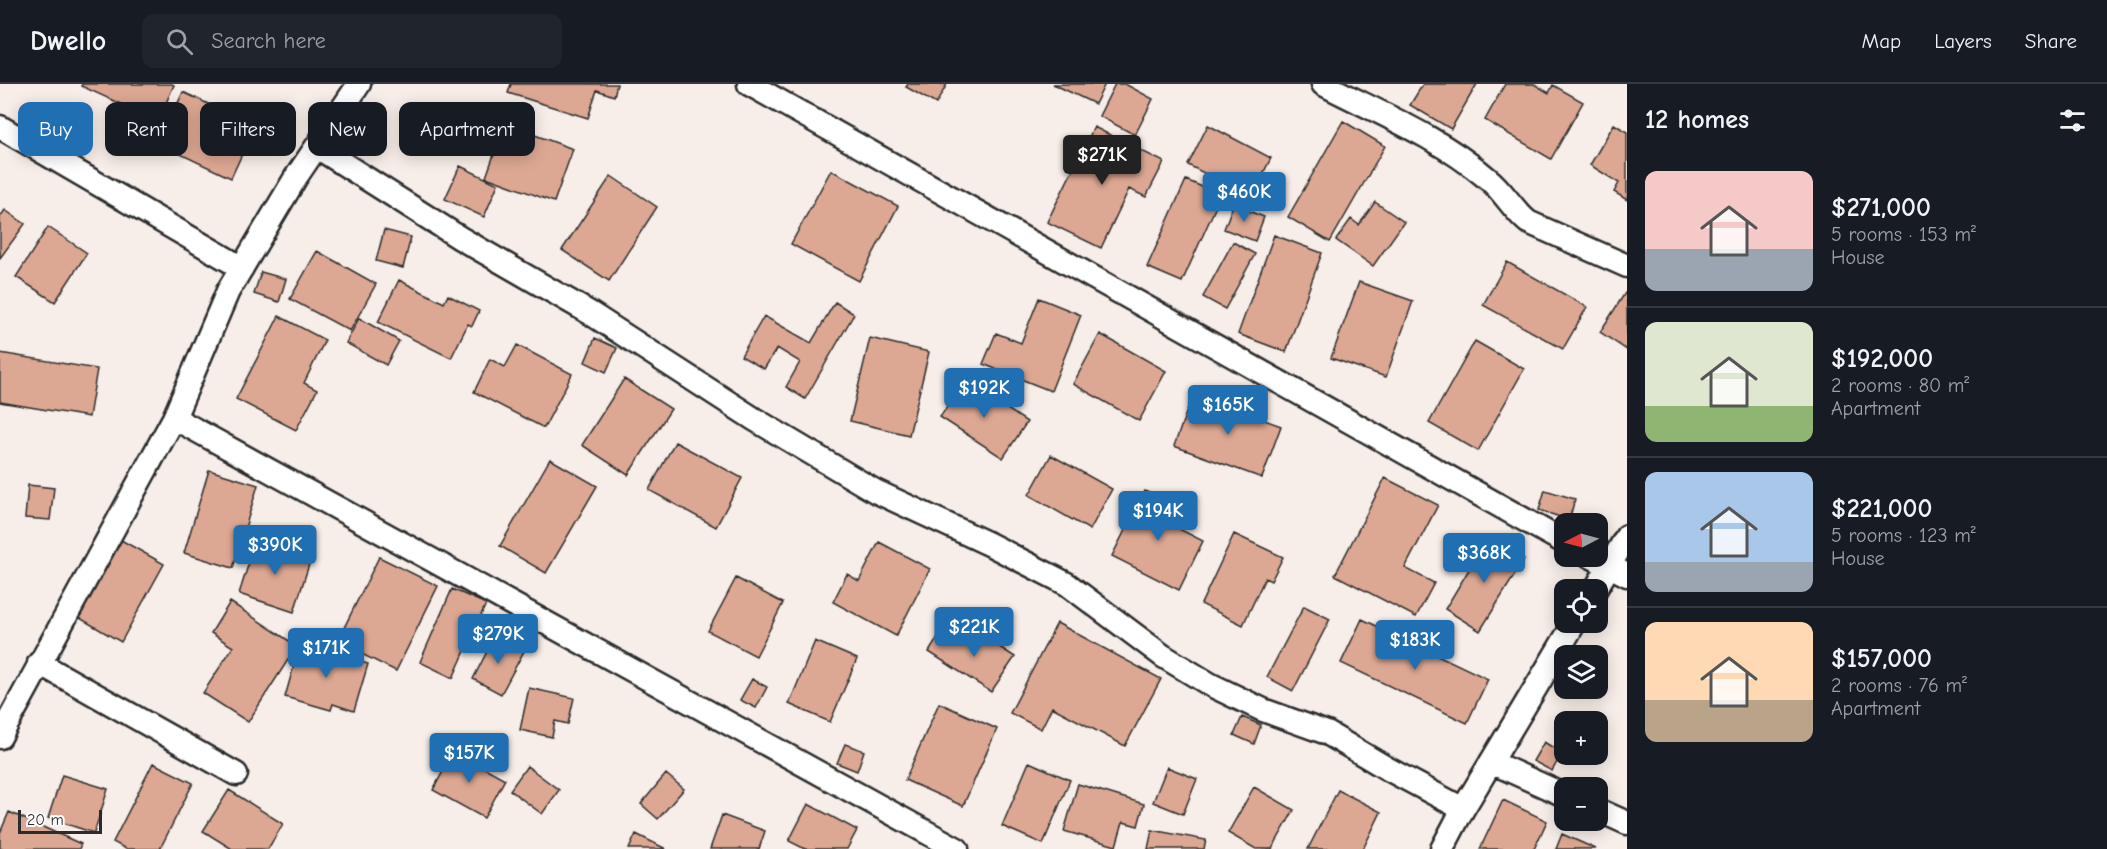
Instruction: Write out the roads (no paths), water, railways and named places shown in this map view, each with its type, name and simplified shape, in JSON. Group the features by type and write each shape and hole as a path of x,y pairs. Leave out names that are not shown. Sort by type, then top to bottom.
{"street":[{"path":"347,102 359,84"},
{"path":"749,84 1554,536"},
{"path":"1323,84 1443,145 1489,179 1528,222 1627,266"},
{"path":"0,127 242,268"},
{"path":"0,737 174,418 228,291 290,186 311,156"},
{"path":"331,156 460,238 590,313 754,419 875,492 989,543 1067,584 1163,656 1211,685 1263,710 1328,733 1388,769 1463,809"},
{"path":"174,418 957,849"},
{"path":"1601,579 1627,536"},
{"path":"1442,849 1463,809 1568,633"},
{"path":"39,663 236,774"},
{"path":"1491,762 1554,790"},
{"path":"1608,814 1627,823"}]}
